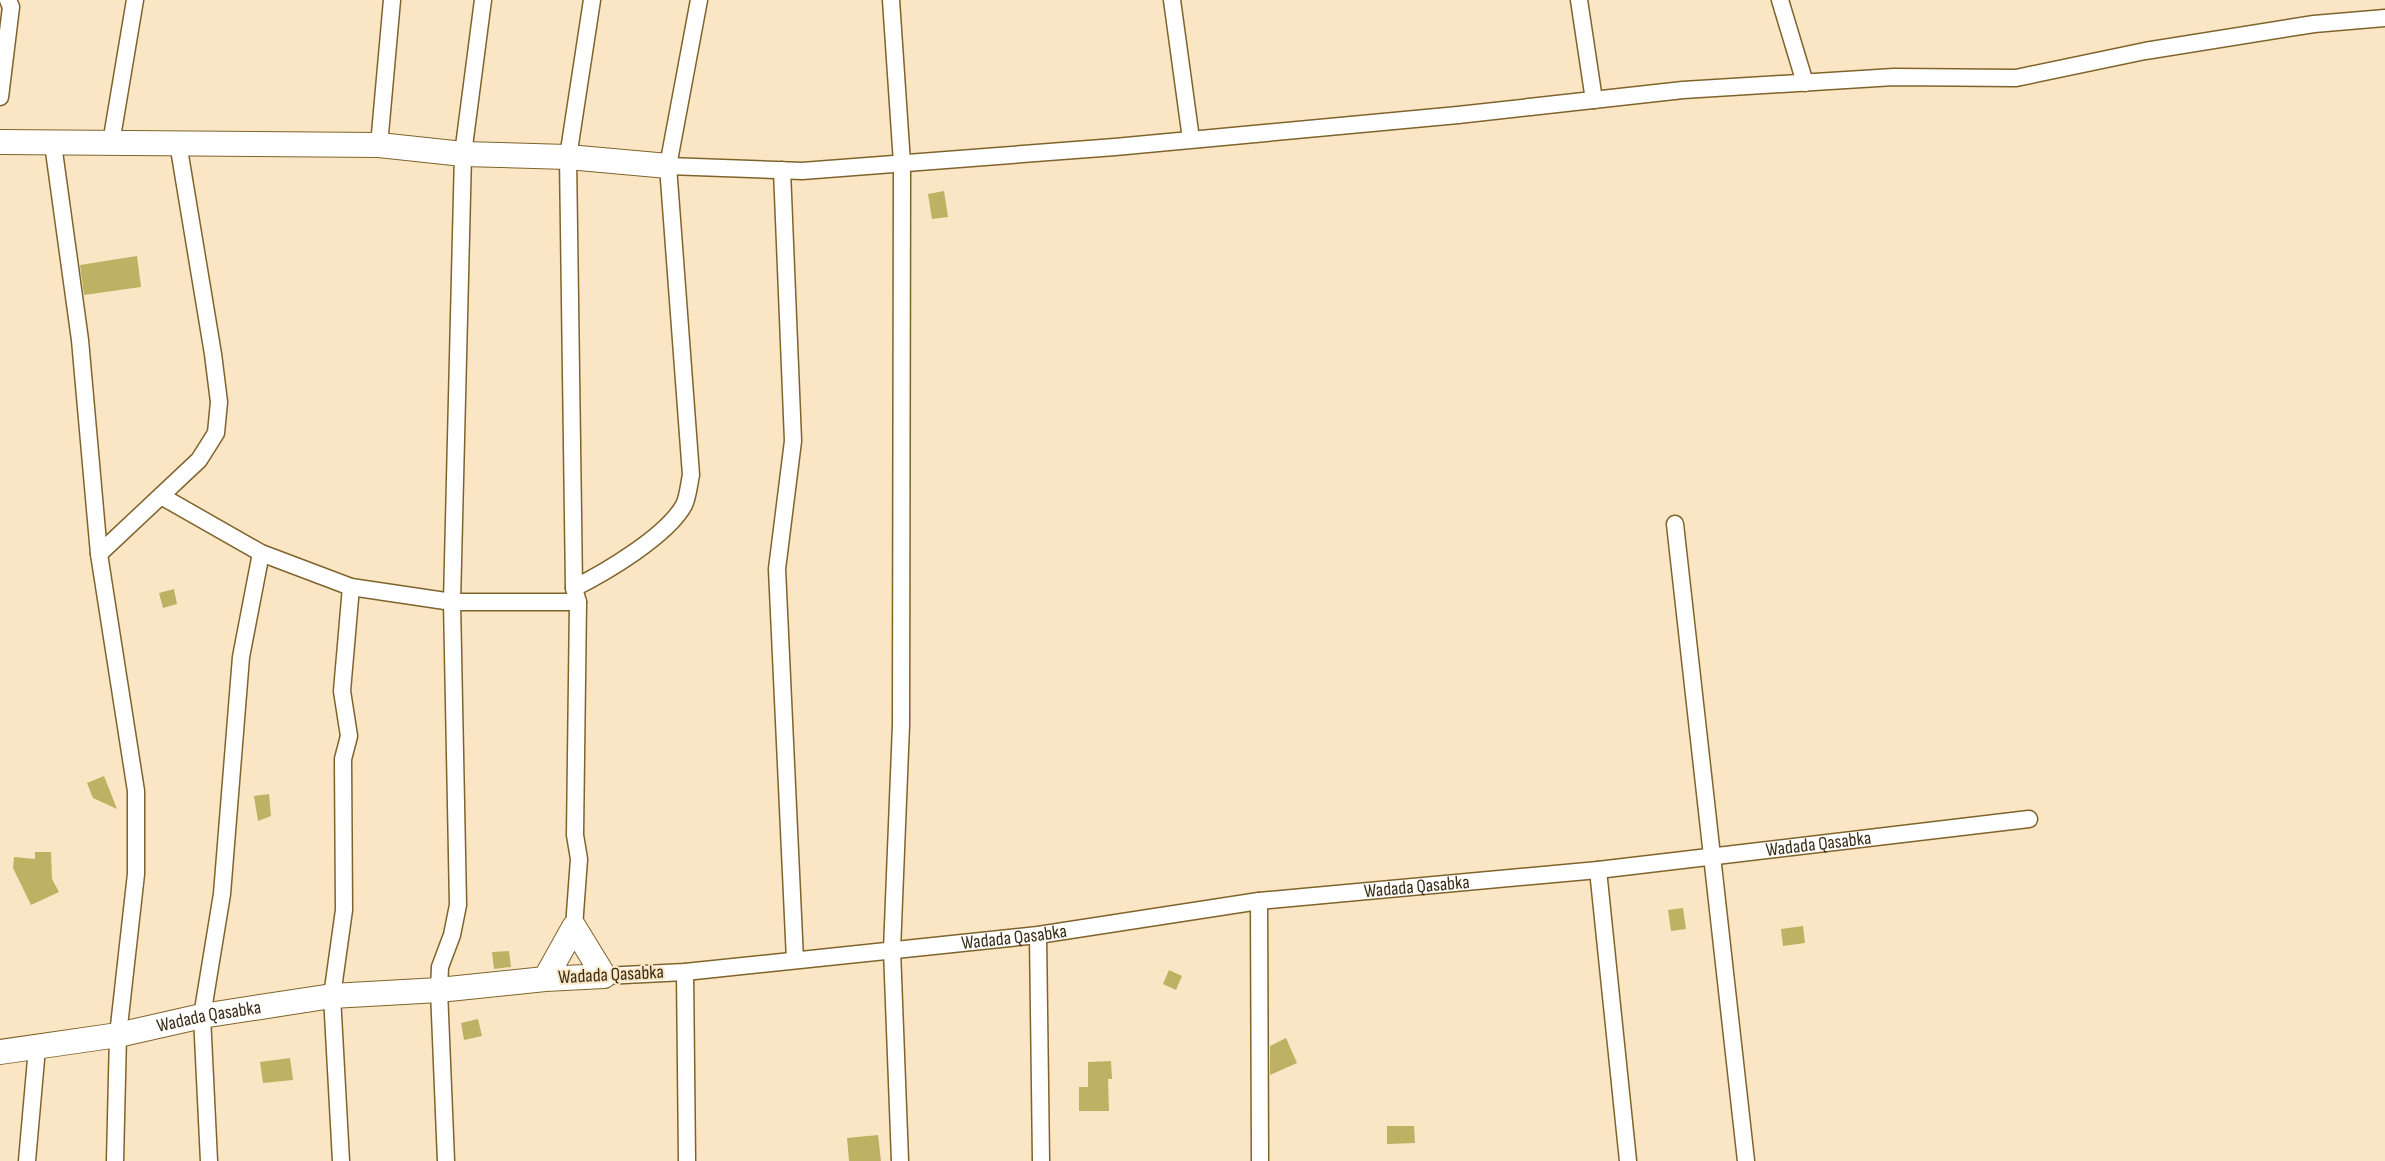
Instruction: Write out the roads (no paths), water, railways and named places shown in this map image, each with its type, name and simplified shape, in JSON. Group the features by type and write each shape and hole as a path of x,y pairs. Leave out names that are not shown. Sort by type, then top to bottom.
{"street":[{"path":"111,143 135,0"},
{"path":"379,145 392,0"},
{"path":"446,1161 439,990 440,967 452,934 458,905 452,602 463,154 483,0"},
{"path":"545,979 574,927 579,859 575,834 576,595 568,157 592,0"},
{"path":"161,496 262,553 351,587 452,602 576,595 597,577 638,550 667,524 684,504 691,475 668,166 699,0"},
{"path":"891,0 902,163 901,725 892,950 900,1161"},
{"path":"1172,0 1191,139"},
{"path":"1579,0 1594,100"},
{"path":"1780,0 1805,83"},
{"path":"0,97 10,2"},
{"path":"0,142 53,144 379,145 463,154 568,157 668,166 782,170 902,163 1191,139 1683,90 1894,77 2016,78 2145,51 2314,24 2385,18"},
{"path":"99,554 199,460 216,433 219,402 178,143"},
{"path":"53,144 80,340 99,554 136,791 136,874 118,1035 115,1161"},
{"path":"782,170 793,441 777,569 795,960"},
{"path":"1675,524 1746,1161"},
{"path":"209,1161 202,1016 222,894 241,657 262,553"},
{"path":"341,1161 332,996 344,910 343,759 349,736 342,690 351,587"},
{"name":"Wadada Qasabka","path":"0,1052 118,1035 202,1016 332,996 439,990 545,979 685,972 1038,935 1258,901 1598,870 2029,819"},
{"path":"1598,870 1628,1161"},
{"path":"1258,901 1260,1161"},
{"path":"574,927 604,976"},
{"path":"1038,935 1041,1161"},
{"path":"685,972 687,1161"},
{"path":"27,1161 37,1048"}]}
